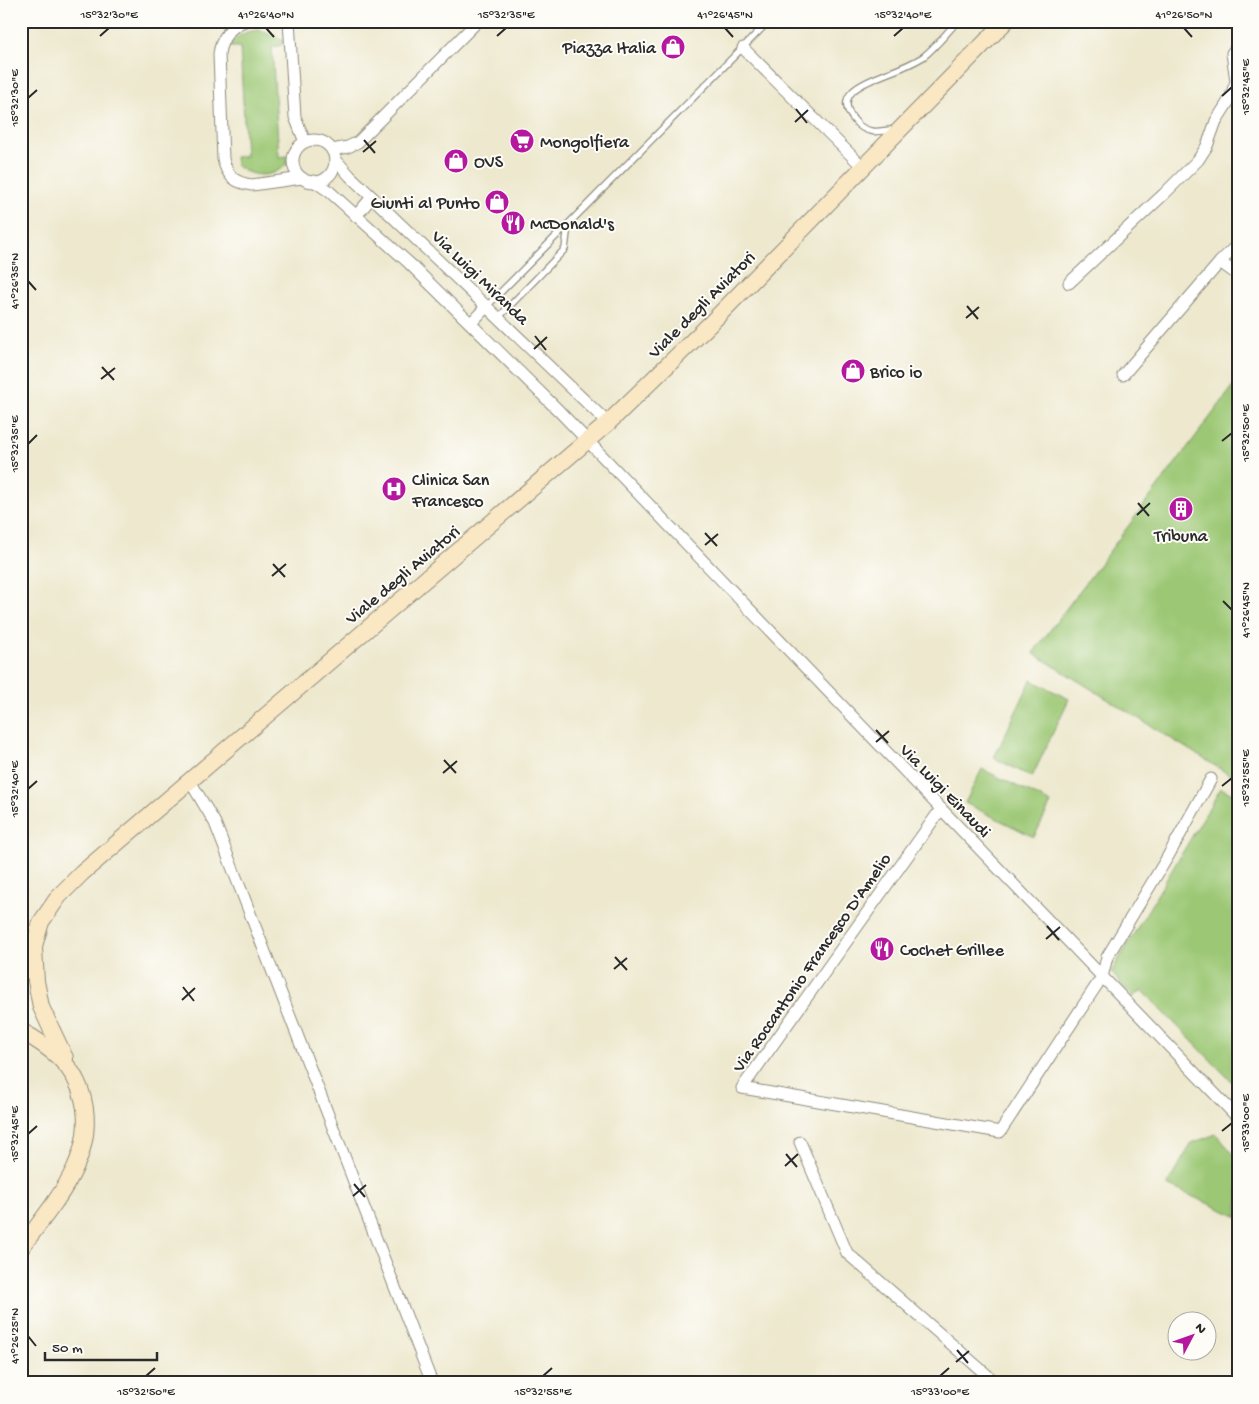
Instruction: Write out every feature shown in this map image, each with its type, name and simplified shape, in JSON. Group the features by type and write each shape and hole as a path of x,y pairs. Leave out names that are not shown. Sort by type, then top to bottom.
{"main road":[{"name":"Viale degli Aviatori","path":"21,974 34,946 41,922 59,896 82,873 588,442 710,324 1006,21"},
{"name":"Viale degli Aviatori","path":"21,1248 71,1177 82,1153 86,1134 86,1112 80,1089 41,1007 36,981 34,946"},
{"name":"Viale degli Aviatori","path":"21,1031 41,1042 70,1068"}],"street":[{"path":"245,21 229,31 220,44 223,159 226,171 233,178 245,184 252,185 302,178 314,181 330,192 409,263 588,442"},
{"path":"288,21 295,117 305,142"},
{"path":"333,154 358,142 478,21"},
{"path":"1069,283 1198,160 1207,146 1216,121 1230,99 1236,81 1232,53 1238,46"},
{"path":"743,48 864,168"},
{"path":"302,178 297,172 294,158 300,146 305,142 317,140 323,142 333,154 332,172 321,180 314,181"},
{"name":"Via Luigi Miranda","path":"333,154 342,169 608,423"},
{"path":"356,216 372,197"},
{"path":"1123,375 1220,262 1238,244"},
{"path":"1220,262 1238,276"},
{"path":"471,324 487,306"},
{"name":"Via Luigi Einaudi","path":"588,442 1238,1118"},
{"path":"1102,977 1108,957 1211,779"},
{"path":"190,781 214,823 432,1383"},
{"name":"Via Roccantonio Francesco D'Amelio","path":"940,809 742,1088 1000,1132 1102,977"},
{"path":"800,1142 847,1253 996,1383"}],"lane":[{"path":"487,306 769,21"},
{"path":"902,128 872,132 860,127 852,118 847,108 848,98 852,91 860,84 889,73 923,56 958,21"},
{"path":"498,318 565,249 568,225"}],"green space":[{"path":"258,30 274,34 283,41 282,45 272,47 279,157 287,156 289,160 278,171 264,175 249,173 236,165 235,157 246,156 240,47 230,47 235,39 242,34"},
{"path":"1238,380 1238,780 1033,653"},
{"path":"1031,680 1069,699 1032,777 994,758"},
{"path":"982,769 1051,803 1034,837 965,803"},
{"path":"1221,788 1238,797 1238,1088 1142,990 1133,997 1111,972"},
{"path":"1216,1134 1238,1159 1238,1217 1167,1185 1192,1143"}],"place":[{"name":"Piazza Italia","path":"673,47"},
{"name":"Mongolfiera","path":"522,141"},
{"name":"OVS","path":"456,161"},
{"name":"Giunti al Punto","path":"497,202"},
{"name":"McDonald's","path":"513,223"},
{"name":"Brico io","path":"853,371"},
{"name":"Clinica San Francesco","path":"394,489"},
{"name":"Tribuna","path":"1181,509"},
{"name":"Cochet Grillee","path":"882,949"}]}
